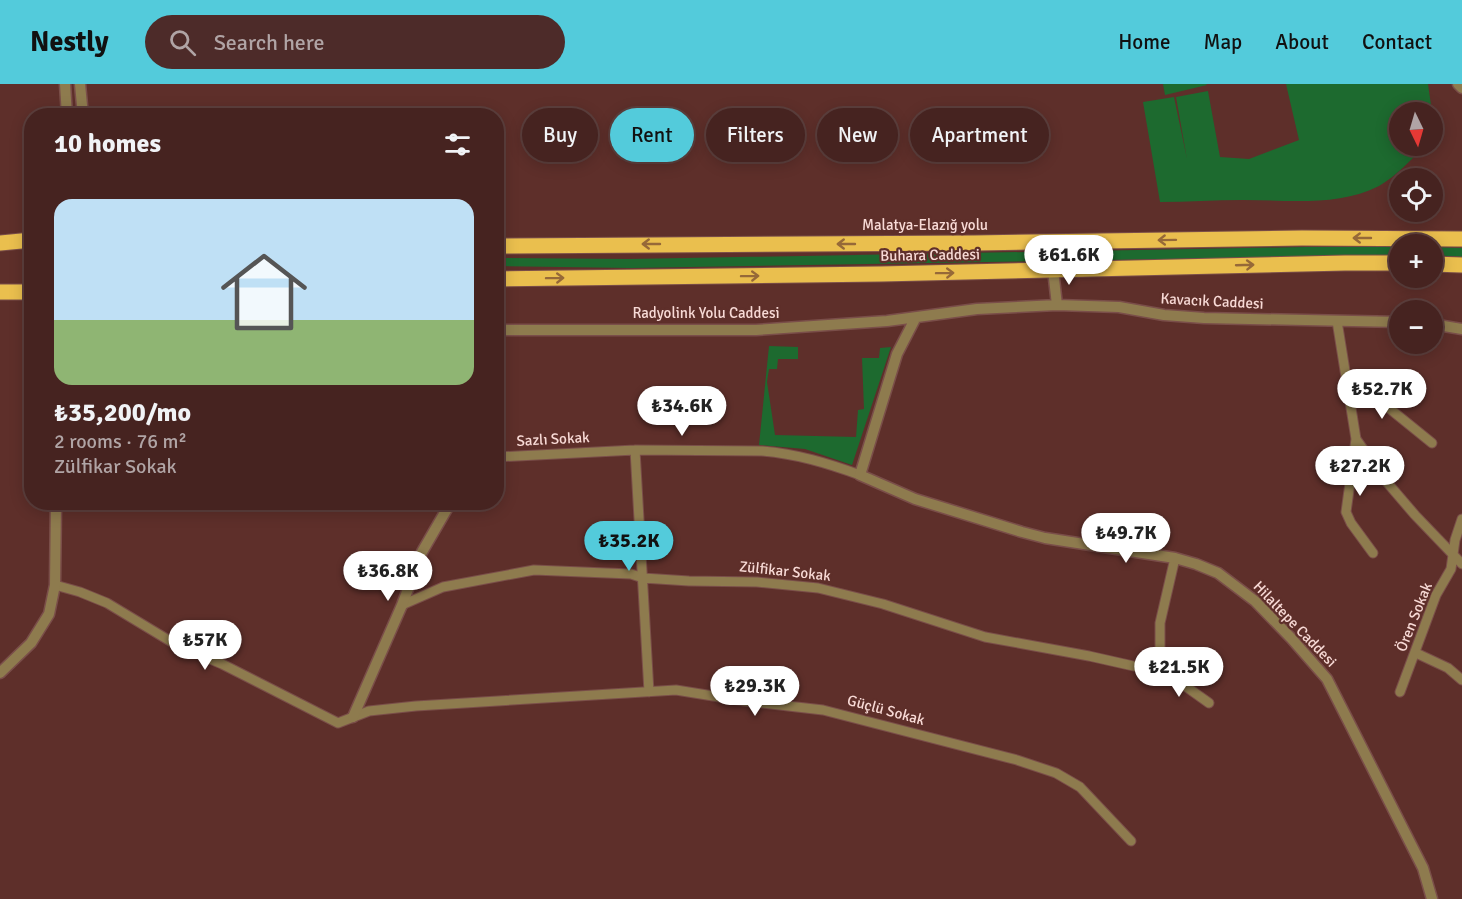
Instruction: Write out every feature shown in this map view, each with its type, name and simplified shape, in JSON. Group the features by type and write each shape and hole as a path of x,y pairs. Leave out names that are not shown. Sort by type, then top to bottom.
{"highway":[{"name":"Malatya-Elazığ yolu","path":"504,246 1302,238 1462,239"},
{"path":"0,243 24,241"},
{"name":"Buhara Caddesi","path":"504,279 1389,263"},
{"path":"1443,264 1462,265"},
{"path":"0,292 24,292"}],"street":[{"path":"65,84 66,108"},
{"path":"80,84 82,108"},
{"path":"1458,84 1462,88"},
{"path":"1053,270 1057,305"},
{"name":"Kavacık Caddesi","path":"915,319 965,310 1057,305 1119,307 1178,316 1389,322"},
{"path":"860,475 897,354 915,319"},
{"name":"Radyolink Yolu Caddesi","path":"504,330 756,330 915,319"},
{"path":"1337,321 1356,439 1346,512 1351,523 1373,553"},
{"path":"1443,326 1462,329"},
{"path":"1346,380 1389,409 1432,443"},
{"path":"1356,439 1385,480 1452,556 1462,564"},
{"path":"635,450 650,692"},
{"name":"Sazlı Sokak","path":"504,457 635,450 783,453 825,462 860,475"},
{"name":"Hilaltepe Caddesi","path":"860,475 915,499 1022,532 1045,538 1175,558 1218,573 1255,601 1327,679 1423,868 1432,899"},
{"path":"1,675 31,643 49,614 55,585 56,510"},
{"path":"353,717 402,605 422,552 446,510"},
{"name":"Ören Sokak","path":"1400,692 1436,595 1451,569 1455,540 1462,519"},
{"path":"1160,672 1160,623 1175,558"},
{"name":"Zülfikar Sokak","path":"402,605 443,587 534,570 631,574 643,578 757,582 818,588 883,604 985,637 1160,672 1174,678 1209,703"},
{"name":"Güçlü Sokak","path":"55,585 107,603 175,644 222,664 338,723 369,711 416,706 690,691 744,702 838,713 1047,769 1068,778 1131,841"},
{"path":"1416,653 1448,668 1462,680"}],"green space":[{"path":"1163,84 1206,84 1207,85 1165,95"},
{"path":"1286,84 1428,84 1431,102 1389,102 1389,156 1415,156 1403,168 1389,168 1389,179 1379,186 1363,193 1330,200 1160,202 1143,102 1174,97 1187,159 1176,97 1208,91 1220,157 1249,159 1299,140"},
{"path":"1389,247 1389,255 631,268 504,266 504,258 629,259"},
{"path":"1443,247 1462,248 1462,257 1443,256"},
{"path":"769,346 798,347 798,359 778,359 777,369 769,369 767,382 775,435 856,437 858,410 864,409 862,358 879,358 880,348 891,347 852,465 805,449 759,445"}]}
